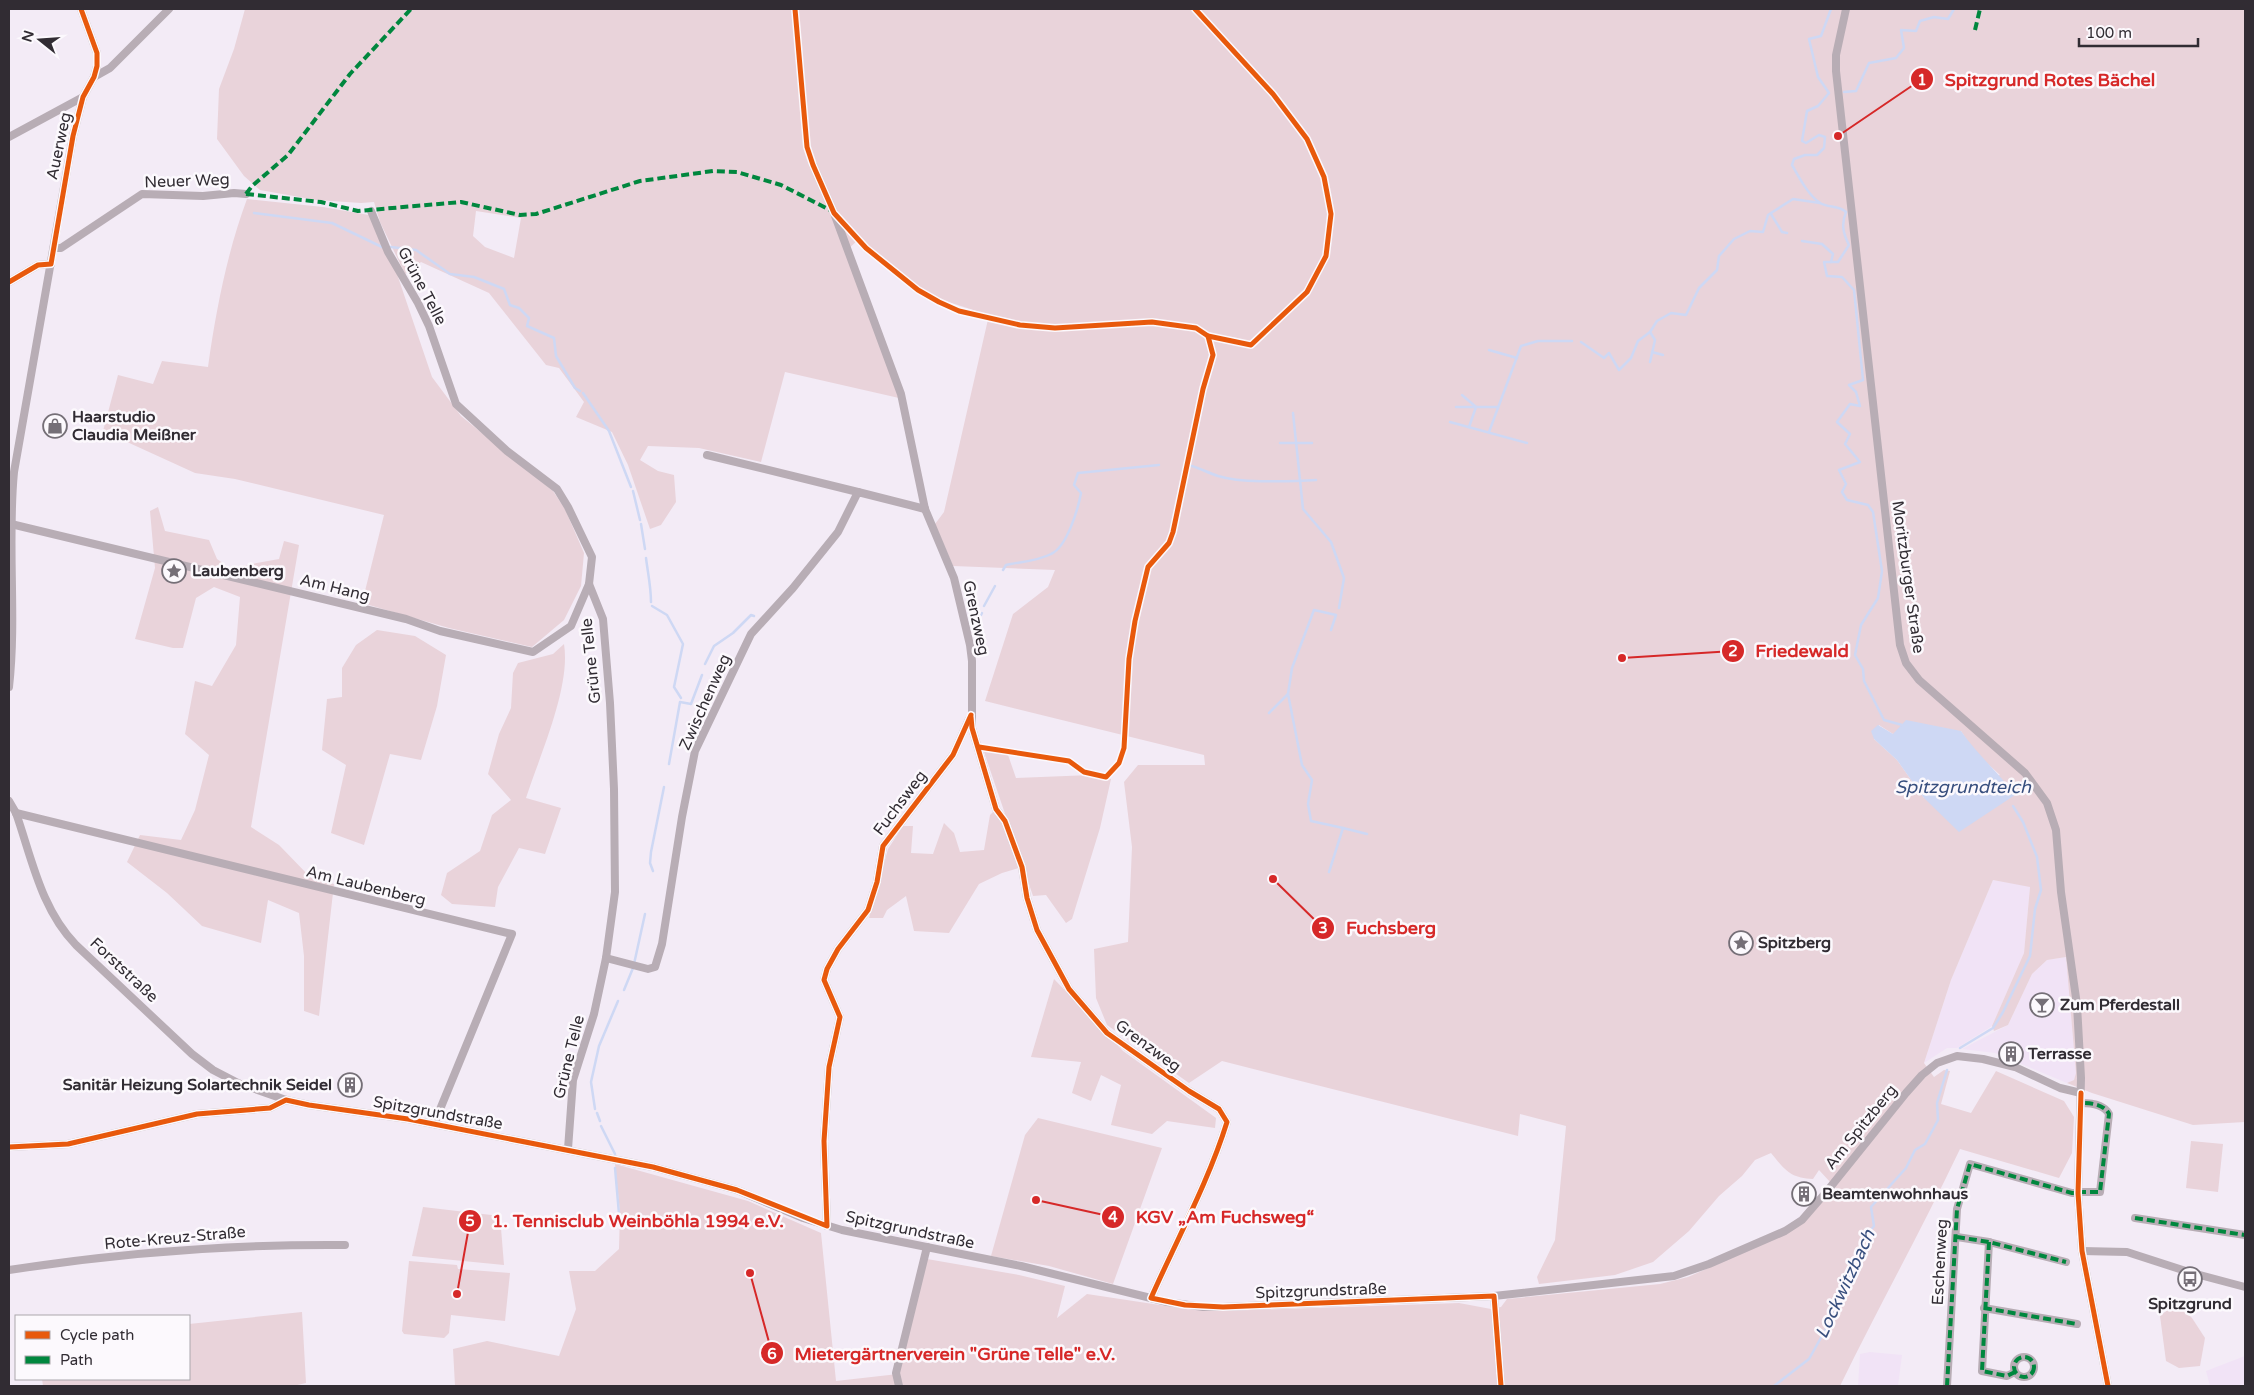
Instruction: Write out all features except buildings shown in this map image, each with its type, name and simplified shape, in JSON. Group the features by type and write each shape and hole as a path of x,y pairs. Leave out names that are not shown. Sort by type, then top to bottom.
{"street":[{"name":"Auerweg","path":"9,687 13,638 11,524 14,472 66,172 83,98 94,77 97,53 81,9"},
{"path":"94,77 110,68 169,9"},
{"name":"Moritzburger Straße","path":"1846,9 1836,56 1836,71 1901,651 1906,663 1919,680 2025,773 2050,808 2056,830 2061,892 2077,1005 2081,1094 2078,1192 2082,1251 2108,1386"},
{"path":"9,137 83,98"},
{"name":"Grenzweg","path":"813,165 834,212 901,394 925,509 954,578 970,645 972,661 972,728 996,809 1005,821 1022,867 1027,898 1037,930 1069,989 1107,1033 1189,1091 1219,1109 1227,1122 1217,1153 1183,1233 1150,1298"},
{"name":"Neuer Weg","path":"54,248 61,248 142,194 203,196 234,193 246,194"},
{"name":"Grüne Telle","path":"371,211 388,252 418,303 429,326 456,404 507,451 557,489 568,506 592,557 589,584 603,619 614,789 615,892 606,958 594,1014 573,1080 568,1149"},
{"path":"9,282 38,265 51,264"},
{"path":"707,455 925,509"},
{"name":"Zwischenweg","path":"606,958 648,968 655,967 662,944 682,817 696,751 721,693 751,634 793,588 838,532 858,492"},
{"name":"Am Hang","path":"11,524 406,619 440,631 533,652 570,626 589,584"},
{"name":"Fuchsweg","path":"827,1226 824,1141 829,1067 840,1017 824,980 827,969 838,949 868,910 877,882 883,846 910,808 953,755 971,715"},
{"name":"Forststraße","path":"9,801 16,813 50,912 69,938 199,1059 221,1075 286,1100"},
{"name":"Am Laubenberg","path":"16,813 512,934 434,1124"},
{"name":"Am Spitzberg","path":"1494,1296 1674,1276 1709,1264 1785,1231 1802,1220 1922,1075 1937,1063 1946,1059 1957,1056 1971,1056 2000,1062 2060,1088 2081,1094"},
{"path":"9,1147 68,1144 197,1114 270,1108 286,1100"},
{"name":"Spitzgrundstraße","path":"286,1100 309,1106 434,1124 653,1167 737,1190 827,1226 1021,1266 1185,1305 1223,1307 1494,1296"},
{"path":"2078,1192 2100,1192 2109,1114 2104,1108 2090,1103 2081,1103"},
{"name":"Eschenweg","path":"1946,1386 1957,1237 1957,1209 1970,1164 2072,1193 2078,1192"},
{"path":"2135,1218 2245,1235"},
{"path":"1957,1237 1988,1242 2066,1262"},
{"path":"1988,1242 1982,1371 2007,1376 2015,1372"},
{"name":"Rote-Kreuz-Straße","path":"9,1270 63,1262 222,1247 345,1245"},
{"path":"899,1386 896,1373 927,1247"},
{"path":"2082,1251 2126,1252 2192,1273 2245,1287"},
{"path":"1494,1296 1501,1386"},
{"path":"1984,1308 2077,1324"}],"shaded area":[{"path":"245,9 2245,9 2245,1122 2193,1125 2092,1093 2067,1083 2074,1080 2076,1073 2066,957 2047,960 2032,974 2008,1025 1994,1031 1992,1026 2024,953 2030,887 1993,880 1951,980 1924,1063 1934,1077 1944,1070 1950,1071 1941,1104 1971,1113 1996,1071 2064,1101 2074,1117 2072,1153 2059,1178 1960,1149 1840,1386 455,1386 453,1349 487,1341 559,1356 576,1309 569,1271 595,1271 619,1249 620,1212 615,1164 748,1201 821,1233 836,1381 898,1374 927,1259 1019,1275 1065,1286 1057,1318 1087,1294 1193,1310 1223,1311 1459,1303 1491,1309 1501,1307 1507,1299 1660,1284 1688,1277 1747,1251 1807,1219 1831,1192 1841,1197 1843,1196 1819,1170 1813,1179 1793,1175 1771,1153 1755,1160 1742,1176 1719,1196 1689,1231 1653,1262 1615,1275 1539,1284 1537,1277 1555,1240 1566,1126 1520,1114 1518,1136 1222,1061 1189,1083 1107,1025 1096,998 1094,949 1128,942 1132,847 1124,782 1138,765 1205,765 1204,755 985,701 1013,614 1048,587 1055,570 953,566 935,524 944,512 989,315 942,300 920,288 859,239 846,251 899,398 785,372 761,462 699,448 648,446 640,460 658,471 674,475 676,502 661,525 650,529 628,465 612,432 576,417 584,402 559,368 546,365 489,293 421,262 405,274 380,222 374,202 316,200 260,190 244,176 217,139 219,89 234,49","holes":["476,211 521,218 514,258 485,247 473,236","1879,725 1893,734 1961,731 1974,751 2000,775 1924,798 1897,760 1874,739"]},
{"path":"247,199 323,207 369,215 397,274 432,377 461,416 553,491 565,509 584,553 581,586 564,620 532,647 449,628 362,603 384,515 235,479 195,473 103,431 118,375 153,384 162,361 208,367 223,282"},
{"path":"158,507 165,531 209,540 217,559 230,568 279,559 284,541 299,545 251,827 279,845 311,878 334,884 319,1016 304,1011 304,956 299,913 268,900 261,943 202,926 167,893 127,862 140,835 181,840 195,810 209,755 185,734 195,681 212,686 236,645 240,597 214,587 196,598 183,648 173,648 135,639 155,568 150,511"},
{"path":"377,630 415,636 446,655 437,706 421,760 390,754 364,845 331,833 346,765 322,750 327,699 342,697 342,668 356,645"},
{"path":"564,644 565,661 559,700 526,798 561,808 545,854 519,848 498,887 495,907 452,904 441,895 447,873 480,851 492,815 511,800 488,774 499,734 511,708 513,673 518,663 553,654"},
{"path":"983,749 1007,752 1016,778 1091,775 1111,779 1100,828 1072,919 1066,923 1046,895 1033,896"},
{"path":"996,809 1022,867 1002,873 979,884 949,933 914,931 906,896 887,910 883,918 869,918 888,849 903,826 913,826 911,853 933,854 944,823 954,833 960,852 984,850 990,815"},
{"path":"1993,880 2030,886 2024,953 1992,1026 1957,1048 1947,1048 1924,1063 1951,980"},
{"path":"2066,957 2076,1073 2074,1080 2067,1083 1995,1053 1962,1049 2008,1025 2032,974 2047,960"},
{"path":"1054,979 1123,1051 1216,1118 1215,1128 1167,1121 1152,1134 1111,1125 1121,1085 1101,1075 1091,1101 1072,1093 1081,1062 1031,1057"},
{"path":"1038,1118 1162,1148 1113,1284 1049,1266 991,1256 1025,1135"},
{"path":"2191,1141 2223,1144 2218,1192 2186,1188"},
{"path":"423,1207 500,1216 504,1265 412,1256"},
{"path":"409,1261 457,1265 458,1269 510,1273 505,1321 451,1315 449,1333 444,1338 404,1334 402,1331"},
{"path":"2176,1303 2192,1318 2205,1338 2200,1366 2179,1368 2166,1361 2160,1316"},
{"path":"302,1312 306,1383 293,1386 43,1386 42,1380 190,1380 190,1324"},
{"path":"1870,1352 1902,1355 1898,1386 1858,1386 1860,1354"},
{"path":"2245,1356 2245,1386 2210,1386 2206,1371"}],"water":[{"name":"Spitzgrundteich","path":"1906,720 1961,731 2015,795 1959,832 1924,798 1897,760 1874,739 1871,731 1878,725 1893,734"}],"waterway":[{"name":"Lockwitzbach","path":"1831,9 1821,36 1809,39 1818,77 1829,93 1818,106 1807,111 1802,141 1806,143 1819,135 1825,137 1824,148 1817,155 1805,155 1794,159 1792,165 1804,186 1816,200 1823,205 1840,208 1846,212 1843,228 1849,245 1838,262 1824,262 1827,276 1842,277 1854,290 1863,380 1849,385 1856,392 1860,406 1850,404 1837,422 1850,434 1845,444 1860,462 1839,470 1846,484 1842,492 1847,500 1868,505 1873,512 1882,571 1878,598 1861,625 1855,655 1863,669 1864,681 1884,720 1902,725"},
{"path":"1844,92 1856,91 1869,63 1896,58 1904,48 1901,30 1916,31 1920,21 1934,17 1948,19 1954,9"},
{"path":"1581,342 1604,358 1609,353 1619,370 1631,358 1638,341 1650,332 1657,321 1671,313 1686,315 1699,288 1717,270 1719,256 1734,239 1750,231 1763,232 1768,215 1793,199 1820,203"},
{"path":"254,213 332,223 382,247"},
{"path":"1771,214 1782,232 1787,233"},
{"path":"1802,241 1822,244 1833,254 1831,262"},
{"path":"391,247 416,250 450,274 474,277 504,289 510,305 519,308 529,318 527,326 554,338 556,356 575,388 580,391"},
{"path":"1650,332 1655,340 1650,362"},
{"path":"1489,432 1521,346 1538,341 1572,341"},
{"path":"1489,350 1517,358"},
{"path":"1652,352 1663,355"},
{"path":"583,393 609,431 631,487"},
{"path":"1462,395 1476,407 1469,427"},
{"path":"1456,407 1498,407"},
{"path":"1293,413 1303,509 1331,542 1344,578 1339,608"},
{"path":"1450,422 1527,443"},
{"path":"1280,443 1312,443"},
{"path":"1003,570 1006,565 1035,560 1051,554 1062,544 1071,527 1080,500 1081,493 1074,485 1078,473 1159,465"},
{"path":"1192,466 1229,479 1267,481 1316,480"},
{"path":"633,491 640,520"},
{"path":"641,524 645,549"},
{"path":"646,558 651,602"},
{"path":"984,606 995,586"},
{"path":"652,606 667,615 683,644 674,687 681,698"},
{"path":"1329,872 1343,828 1311,821 1308,804 1312,780 1302,765 1288,694 1292,668 1314,610 1336,615 1331,630"},
{"path":"705,664 714,646 733,633 751,615 754,616"},
{"path":"974,634 977,625"},
{"path":"669,764 680,702 691,704 702,675"},
{"path":"1269,713 1288,694"},
{"path":"653,871 650,863 651,852 664,787"},
{"name":"Lockwitzbach","path":"1960,1048 1993,1028 2003,1012 2030,956 2035,909 2041,890 2037,857 2023,822 2013,806"},
{"path":"1343,828 1367,834"},
{"path":"634,964 645,914"},
{"path":"624,990 633,968"},
{"path":"595,1109 591,1082 599,1046 618,1001"},
{"name":"Lockwitzbach","path":"1774,1386 1809,1359 1832,1318 1865,1237 1874,1226 1871,1207 1906,1168 1915,1150 1925,1144 1938,1120 1937,1103 1947,1070"},
{"path":"597,1113 600,1121"},
{"path":"601,1126 615,1154"},
{"path":"615,1168 619,1214"}],"marked path":[{"path":"246,194 252,186 288,155 350,74 411,9"},
{"path":"1975,30 1980,9"},
{"path":"246,194 321,202 358,211 461,202 520,215 536,214 640,181 713,171 737,172 781,185 834,212"},
{"path":"2078,1192 2100,1192 2109,1114 2101,1106 2081,1103"},
{"path":"1947,1386 1957,1209 1970,1164 2072,1193 2078,1193"},
{"path":"2135,1218 2245,1235"},
{"path":"1957,1237 1989,1242 2066,1262"},
{"path":"1989,1242 1982,1371 2007,1376 2015,1372"},
{"path":"1984,1308 2077,1324"},
{"path":"2024,1357 2031,1360 2034,1367 2031,1374 2024,1377 2017,1374 2014,1367 2017,1360 2024,1357"}],"cycle path":[{"path":"9,282 38,265 51,264 73,136 83,97 94,77 97,66 97,53 81,9"},
{"path":"795,9 807,147 834,213 866,248 918,290 959,311 1020,325 1055,328 1152,322 1196,328 1208,336 1251,345 1307,292 1326,256 1331,214 1324,177 1307,139 1273,94 1195,9"},
{"path":"979,747 1069,761 1084,772 1106,777 1119,763 1124,748 1129,659 1135,621 1148,567 1169,543 1173,532 1203,389 1213,355 1208,336"},
{"path":"9,1147 68,1144 197,1114 270,1108 286,1100 408,1119 653,1167 737,1190 827,1226 824,1141 829,1067 840,1017 824,980 827,969 838,949 868,910 877,882 883,846 953,755 971,715"},
{"path":"971,717 972,728 996,809 1005,821 1022,867 1027,898 1037,930 1069,989 1107,1033 1189,1091 1219,1109 1227,1122 1211,1167 1151,1298 1185,1305 1223,1307 1494,1296 1501,1386"},
{"path":"2081,1093 2078,1193 2082,1251 2108,1386"}],"place":[{"name":"Spitzgrund Rotes Bächel","path":"1838,136"},
{"name":"Haarstudio Claudia Meißner","path":"55,426"},
{"name":"Laubenberg","path":"174,571"},
{"name":"Friedewald","path":"1622,658"},
{"name":"Fuchsberg","path":"1273,879"},
{"name":"Spitzberg","path":"1741,943"},
{"name":"Zum Pferdestall","path":"2042,1005"},
{"name":"Terrasse","path":"2011,1054"},
{"name":"Sanitär Heizung Solartechnik Seidel","path":"350,1085"},
{"name":"Beamtenwohnhaus","path":"1804,1194"},
{"name":"KGV „Am Fuchsweg“","path":"1036,1200"},
{"name":"Mietergärtnerverein \"Grüne Telle\" e.V.","path":"750,1273"},
{"name":"Spitzgrund","path":"2190,1279"},
{"name":"1. Tennisclub Weinböhla 1994 e.V.","path":"457,1294"}]}
